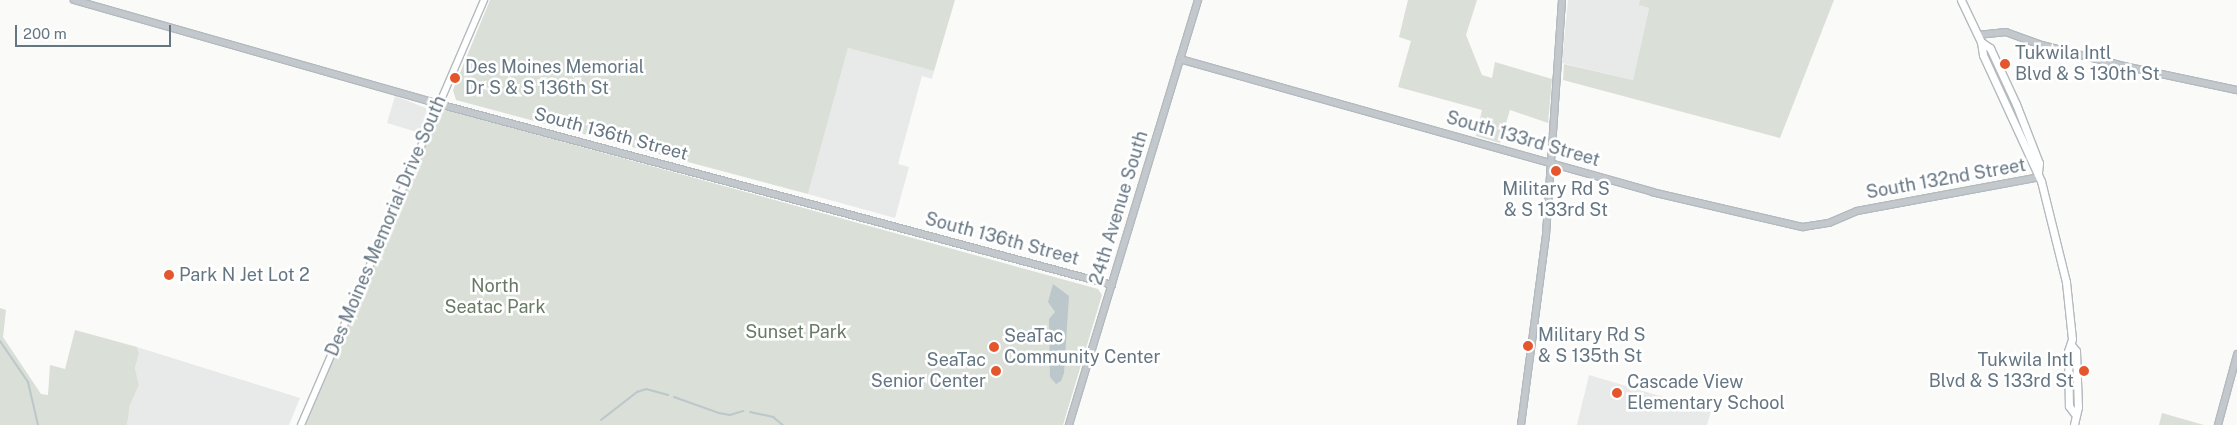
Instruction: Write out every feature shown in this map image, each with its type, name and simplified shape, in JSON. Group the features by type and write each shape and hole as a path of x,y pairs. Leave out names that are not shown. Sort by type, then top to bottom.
{"main road":[{"name":"Des Moines Memorial Drive South","path":"300,425 484,0"},
{"path":"1961,0 1980,38 1982,55 2032,165 2039,174 2066,282 2072,346 2068,351 2069,406 2074,413 2074,425"}],"street":[{"name":"South 136th Street","path":"74,0 439,104 1112,285"},
{"name":"24th Avenue South","path":"1069,425 1198,0"},
{"path":"1521,425 1537,321 1551,164 1562,0"},
{"path":"1980,38 2006,32 2042,45 2124,66 2237,90"},
{"name":"South 133rd Street","path":"1180,59 1551,164 1803,227 1829,224 1858,211"},
{"name":"South 132nd Street","path":"1858,211 2039,174"},
{"path":"2218,425 2237,355"}],"shaded area":[{"path":"1568,0 1640,0 1640,5 1649,8 1633,80 1562,63"},
{"path":"848,48 934,71 932,79 922,76 898,164 909,167 895,218 808,194"},
{"path":"395,96 426,108 427,115 420,133 387,123"},
{"path":"1053,284 1069,296 1064,373 1061,381 1056,384 1050,377 1049,319 1055,312 1048,302"},
{"path":"137,347 300,398 289,425 127,425 130,405 139,385 135,368 139,353"},
{"name":"Cascade View Elementary School","path":"1589,375 1711,411 1707,425 1577,425"}],"green space":[{"path":"490,0 955,0 934,71 848,48 808,194 456,100 453,90"},
{"path":"1408,0 1477,0 1466,35 1482,75 1492,78 1495,62 1552,79 1548,123 1510,110 1500,143 1476,136 1482,110 1398,87 1411,41 1399,37"},
{"path":"1640,0 1834,0 1780,138 1563,80 1564,64 1633,80 1649,8 1639,5"},
{"path":"440,108 1098,289 1102,295 1063,425 305,425"},
{"path":"0,308 6,310 3,337 41,394 48,395 50,365 65,369 75,330 137,347 139,353 135,368 139,385 130,405 127,425 0,425"},
{"path":"2162,413 2204,425 2159,425"}],"waterway":[{"path":"0,341 28,382 38,425"},
{"path":"601,420 637,392 646,389 668,395"},
{"path":"674,397 719,413 730,415 743,411"},
{"path":"750,412 773,417 783,425"}],"place":[{"name":"Tukwila Intl Blvd & S 130th St","path":"2005,64"},
{"name":"Des Moines Memorial Dr S & S 136th St","path":"455,78"},
{"name":"Military Rd S & S 133rd St","path":"1556,171"},
{"name":"Park N Jet Lot 2","path":"169,275"},
{"name":"Military Rd S & S 135th St","path":"1528,346"},
{"name":"SeaTac Community Center","path":"994,347"},
{"name":"SeaTac Senior Center","path":"996,371"},
{"name":"Tukwila Intl Blvd & S 133rd St","path":"2084,371"},
{"name":"Cascade View Elementary School","path":"1617,393"}],"park label":[{"name":"North Seatac Park","path":"495,297"},
{"name":"Sunset Park","path":"796,332"}]}
